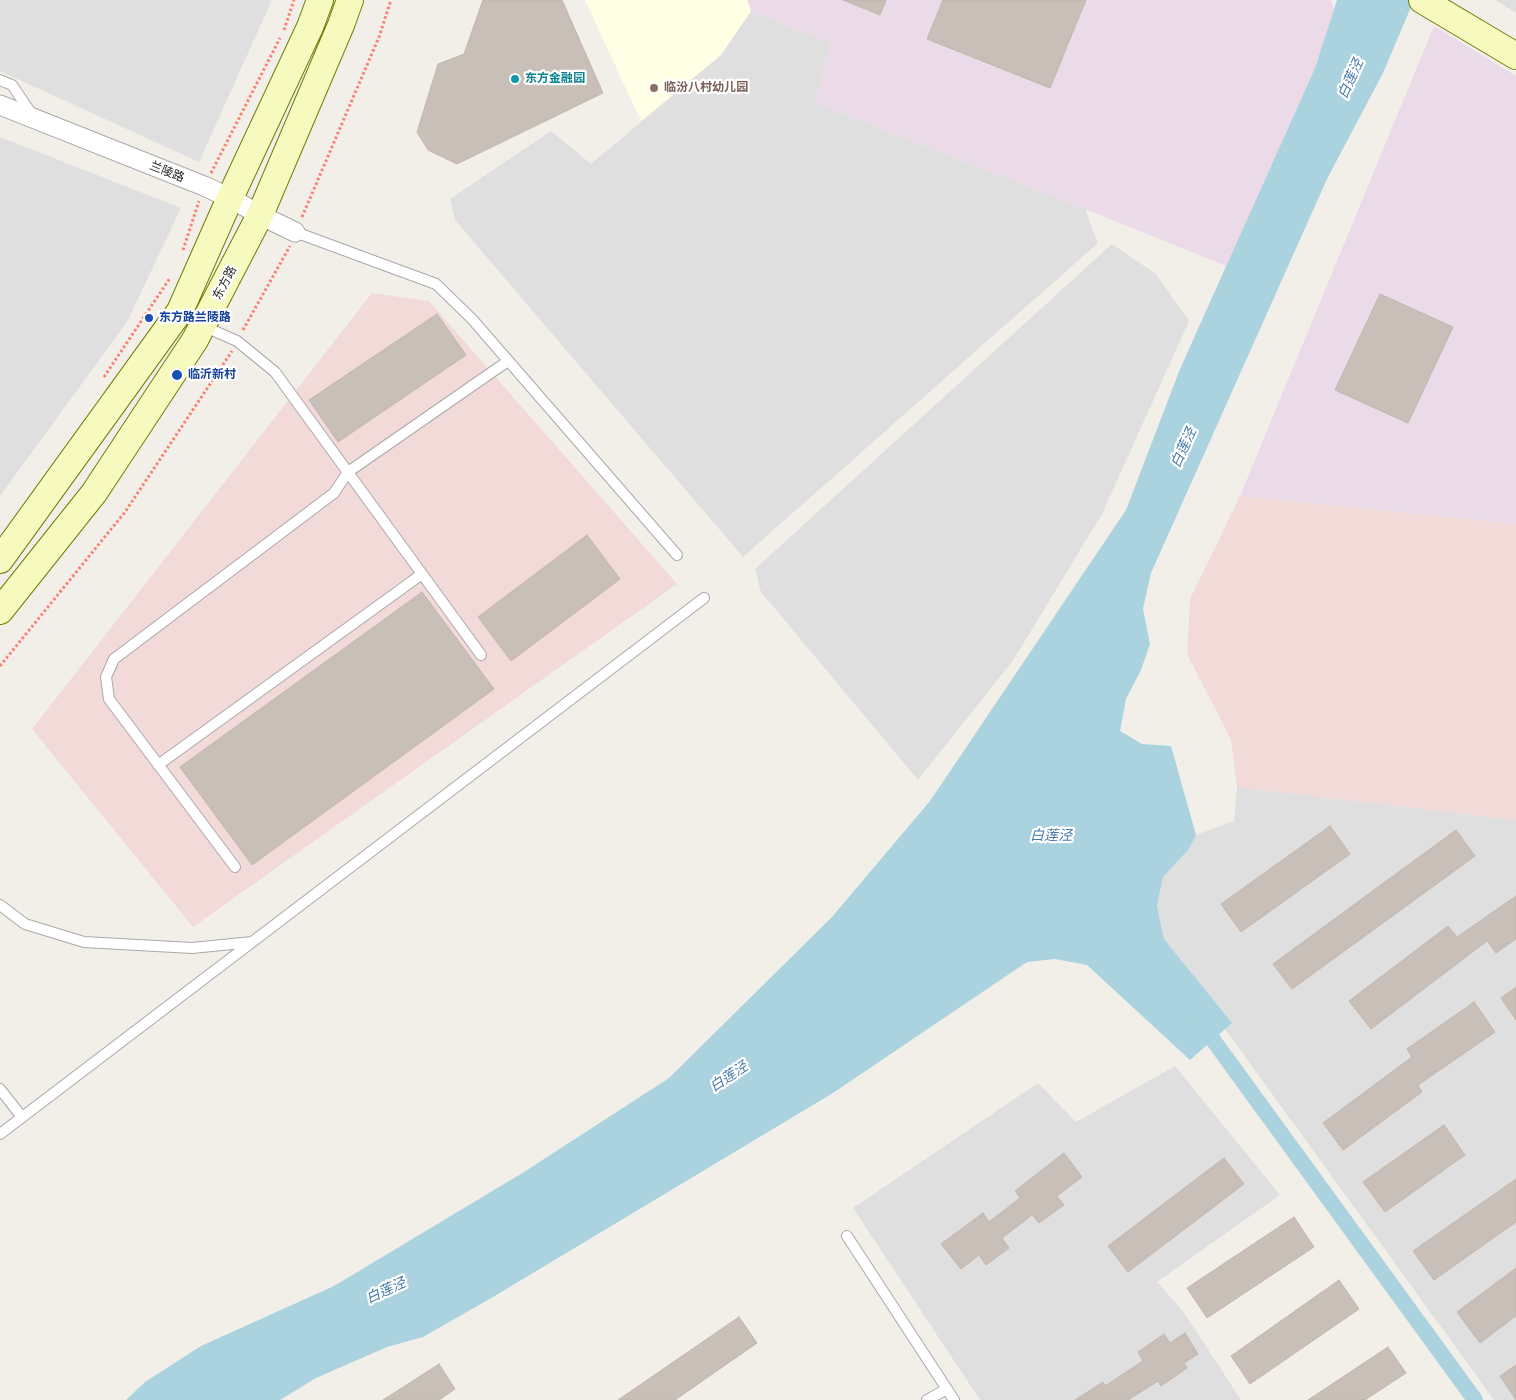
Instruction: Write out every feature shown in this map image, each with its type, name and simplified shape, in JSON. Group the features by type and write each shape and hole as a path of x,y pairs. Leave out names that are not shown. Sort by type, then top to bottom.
{"main road":[{"path":"0,560 180,311 230,198 310,27 320,0"},
{"name":"东方路","path":"0,612 94,493 195,340 260,215 350,0"},
{"path":"1431,5 1516,56"}],"street":[{"name":"兰陵路","path":"0,104 204,186 295,232"}],"lane":[{"path":"0,80 12,85 35,119"},
{"path":"295,232 436,284 472,319 677,555"},
{"path":"202,326 237,342 275,372 482,655"},
{"path":"235,867 109,699 106,677 114,660 334,493 348,472 508,361"},
{"path":"158,765 422,574"},
{"path":"0,1134 704,598"},
{"path":"0,906 24,924 84,942 192,948 252,942"},
{"path":"0,1088 22,1117"},
{"path":"847,1236 954,1400"},
{"path":"927,1400 947,1389"}],"path":[{"path":"182,252 204,186 284,30 294,0"},
{"path":"100,384 176,270"}],"shaded area":[{"path":"0,0 272,0 199,162 0,71"},
{"name":"临汾八村幼儿园","path":"585,0 747,0 751,11 721,55 641,121"},
{"path":"747,0 1331,0 1334,9 1315,68 1226,266 816,103 830,43 751,11"},
{"path":"1495,0 1516,0 1516,13"},
{"path":"751,11 830,43 816,103 1085,209 1098,243 743,557 455,220 450,199 551,131 591,164 721,55"},
{"path":"1434,26 1516,76 1516,524 1240,496"},
{"path":"0,137 181,208 127,322 0,496"},
{"path":"1112,244 1156,274 1189,321 1102,514 1014,659 918,780 761,592 755,569"},
{"path":"372,293 429,301 677,584 193,927 32,729"},
{"path":"1240,496 1516,524 1516,820 1237,787 1231,740 1187,654 1190,599"},
{"path":"1237,787 1516,820 1516,1400 1494,1400 1225,1029 1231,1023 1164,939 1157,906 1163,877 1189,849 1196,835 1234,821"},
{"path":"1175,1066 1280,1195 1157,1282 1183,1311 1241,1400 980,1400 853,1208 1038,1083 1076,1122"}],"water":[{"name":"白莲泾","path":"1337,0 1414,0 1383,73 1327,179 1151,573 1143,609 1150,644 1141,670 1126,699 1120,731 1142,744 1171,746 1196,835 1189,849 1163,877 1157,906 1164,939 1232,1023 1190,1060 1087,965 1055,959 1027,962 833,1093 423,1337 387,1347 316,1378 280,1400 126,1400 145,1382 201,1346 334,1286 524,1172 669,1078 832,917 930,801 1126,510 1180,369 1315,68"}],"building":[{"name":"东方金融园","path":"483,0 562,0 603,93 457,164 428,150 417,132 438,64 464,54"},
{"path":"843,0 886,0 880,15"},
{"path":"943,0 1086,0 1050,88 927,39"},
{"path":"1380,294 1453,327 1408,423 1335,390"},
{"path":"437,314 466,355 338,442 309,400"},
{"path":"587,535 620,579 511,661 478,617"},
{"path":"422,592 494,689 252,865 180,767"},
{"path":"1330,826 1350,854 1241,932 1221,904"},
{"path":"1456,830 1475,856 1292,989 1273,964"},
{"path":"1516,896 1516,939 1496,953 1487,941 1371,1029 1349,1001 1448,926 1457,937"},
{"path":"1516,987 1516,1020 1501,998"},
{"path":"1474,1002 1495,1032 1418,1085 1422,1092 1343,1150 1323,1123 1412,1057 1407,1049"},
{"path":"1444,1125 1465,1155 1385,1212 1363,1182"},
{"path":"1064,1153 1082,1177 1057,1196 1064,1205 1039,1223 1032,1215 1002,1238 1009,1248 986,1265 979,1255 961,1269 941,1244 983,1213 989,1222 1020,1198 1015,1191"},
{"path":"1224,1158 1244,1184 1128,1272 1108,1246"},
{"path":"1516,1179 1516,1222 1434,1280 1413,1251"},
{"path":"1294,1217 1314,1247 1207,1318 1187,1288"},
{"path":"1516,1268 1516,1316 1480,1343 1457,1312"},
{"path":"1339,1280 1359,1309 1250,1384 1231,1356"},
{"path":"739,1317 757,1343 675,1400 618,1400"},
{"path":"1185,1333 1198,1354 1184,1363 1187,1368 1161,1386 1158,1381 1128,1400 1075,1400 1103,1382 1105,1386 1143,1361 1138,1352 1164,1334 1170,1343"},
{"path":"1388,1347 1406,1373 1365,1400 1308,1400"},
{"path":"439,1364 455,1389 439,1400 383,1400"},
{"path":"1516,1365 1516,1400 1500,1376"}],"waterway":[{"path":"1200,1022 1475,1400"}],"place":[{"name":"东方金融园","path":"515,79"},
{"name":"临汾八村幼儿园","path":"654,88"},
{"name":"东方路兰陵路","path":"149,318"},
{"name":"临沂新村","path":"177,375"}]}
